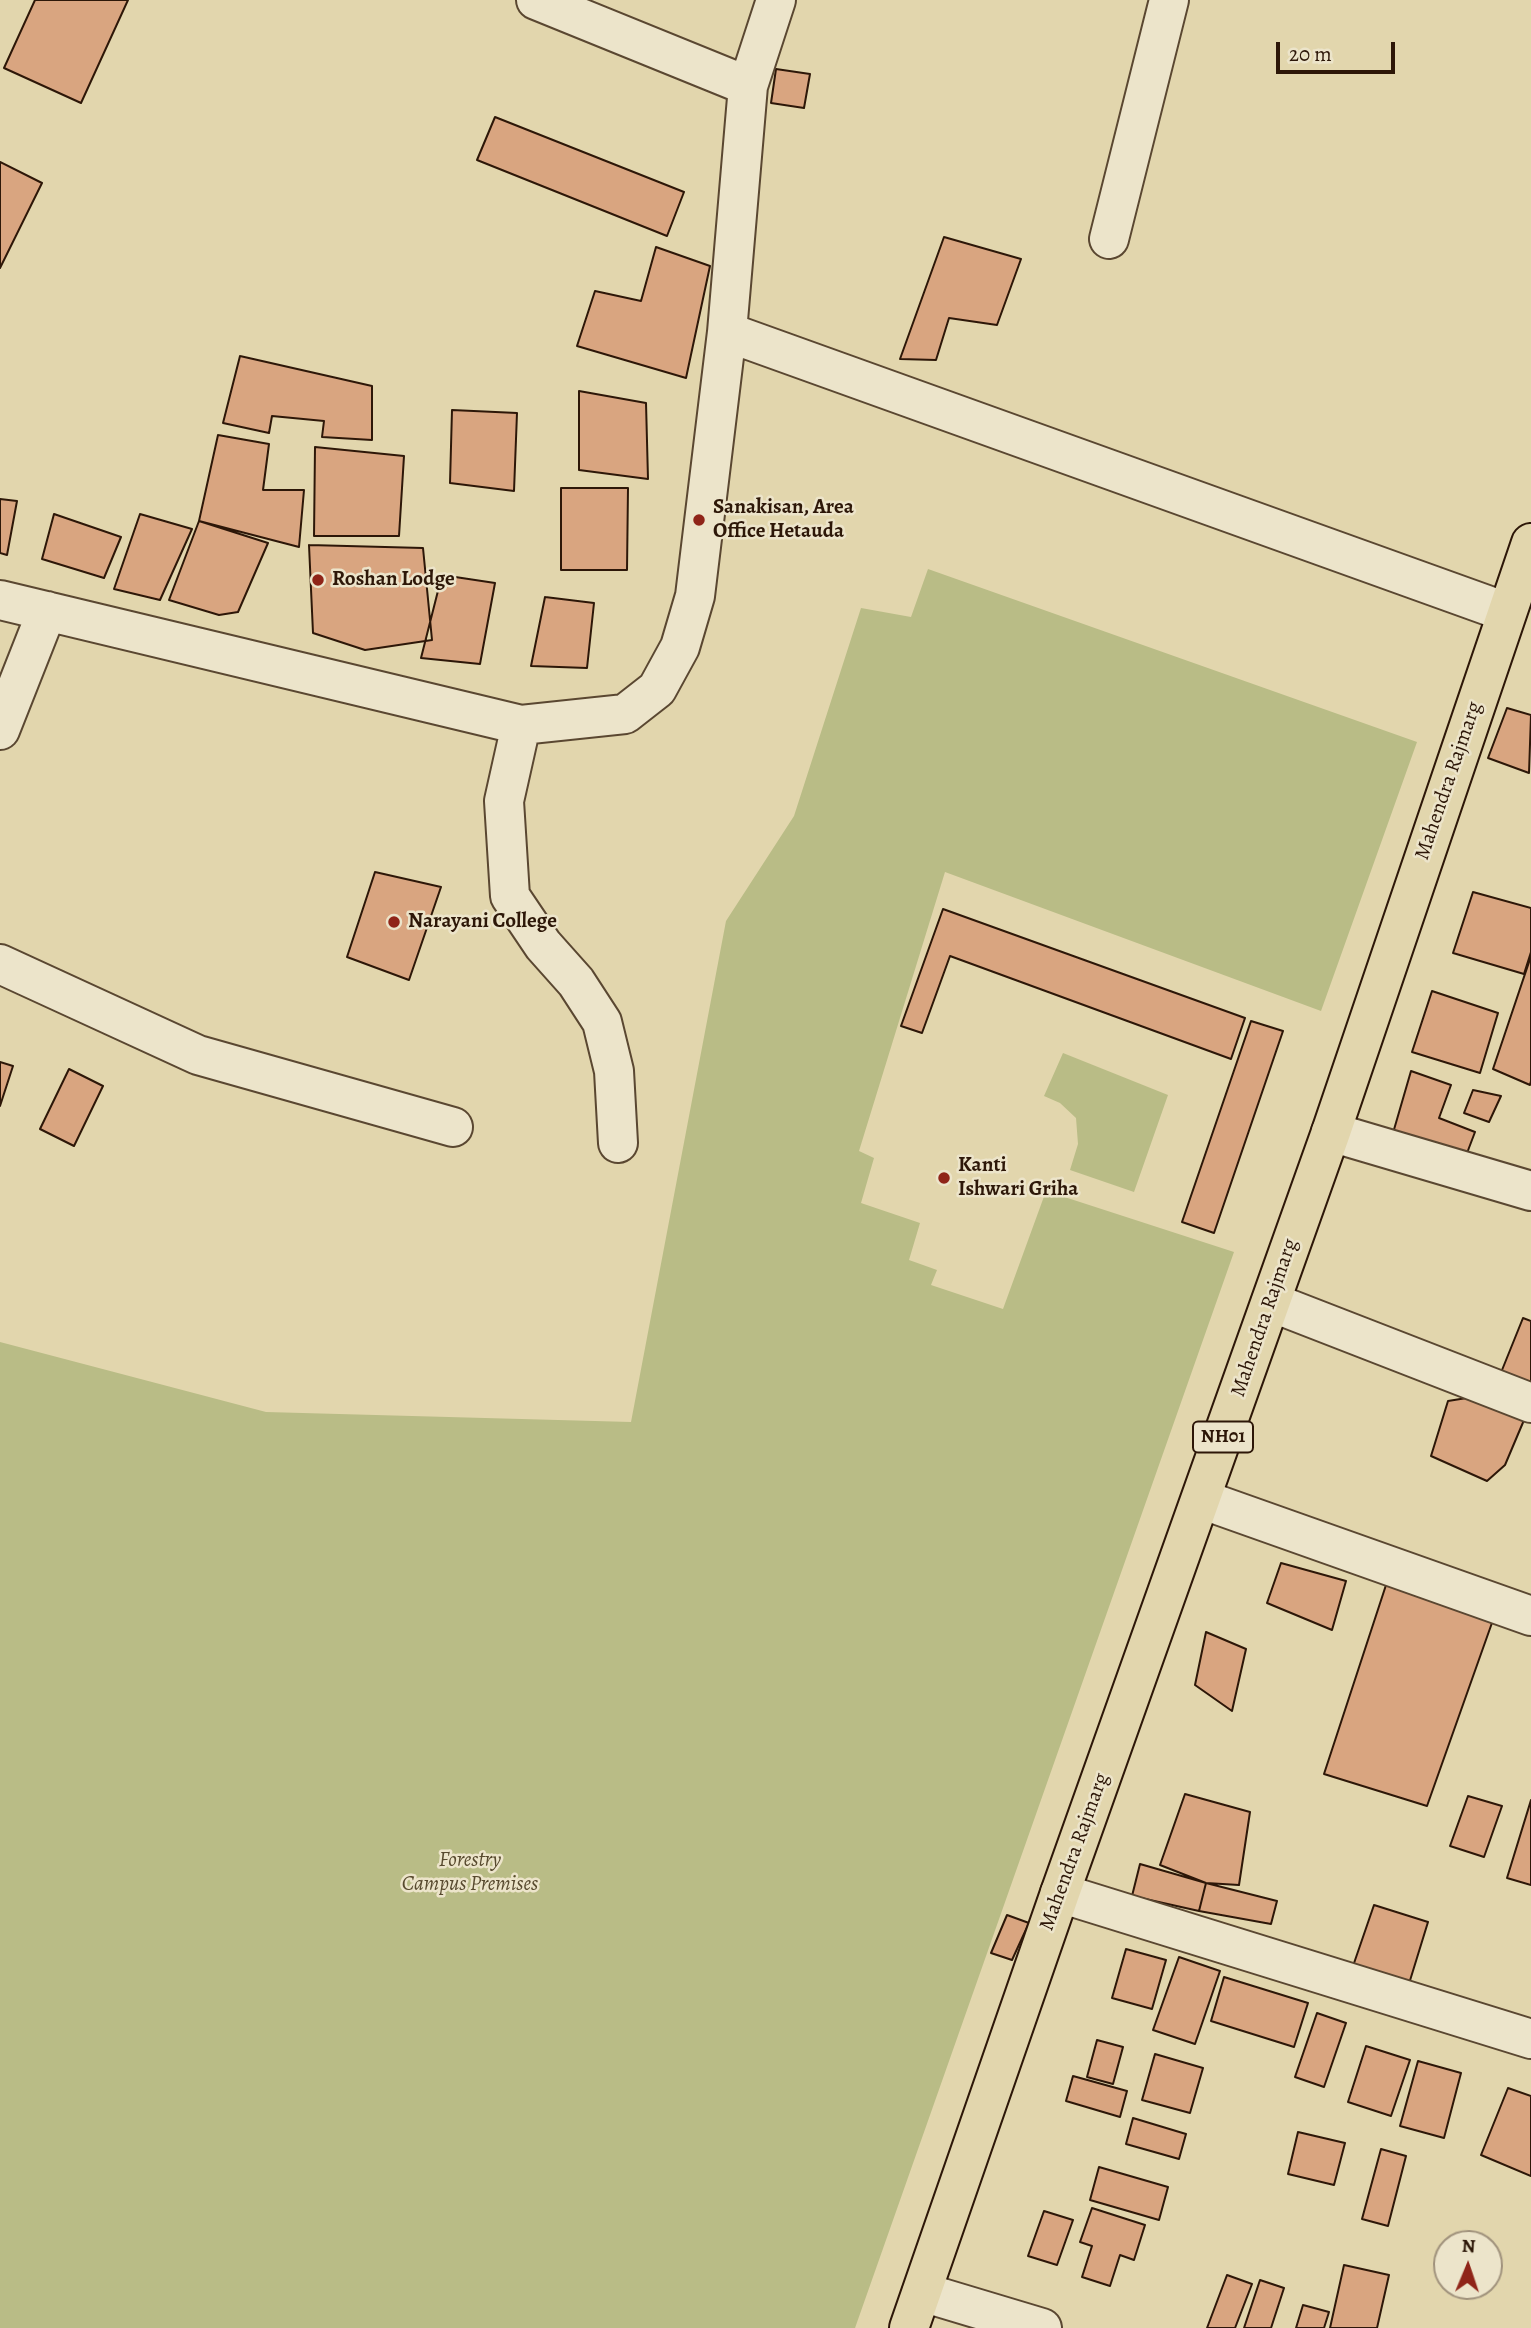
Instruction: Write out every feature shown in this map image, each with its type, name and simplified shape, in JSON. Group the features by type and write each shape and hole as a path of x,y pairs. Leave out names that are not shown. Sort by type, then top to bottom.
{"highway":[{"name":"Mahendra Rajmarg","path":"909,2328 1060,1893 1331,1132 1531,543"}],"street":[{"path":"536,0 748,86"},
{"path":"0,600 521,725 625,714 657,689 680,647 695,596 727,332 748,86 776,0"},
{"path":"1109,239 1169,0"},
{"path":"727,332 1506,612"},
{"path":"0,730 47,611"},
{"path":"521,725 504,802 510,895 543,945 576,982 602,1022 614,1071 618,1143"},
{"path":"0,964 198,1055 453,1127"},
{"path":"1331,1132 1531,1191"},
{"path":"1271,1302 1531,1403"},
{"path":"1201,1499 1531,1616"},
{"path":"1060,1893 1531,2039"},
{"path":"922,2292 1042,2328"}],"green space":[{"name":"Forestry Campus Premises","path":"928,569 1417,742 1321,1011 945,872 859,1151 874,1158 861,1203 920,1223 909,1260 937,1270 931,1285 1003,1309 1046,1191 1234,1252 855,2328 0,2328 0,1342 266,1412 631,1422 726,921 794,816 861,608 911,617"},
{"path":"1063,1053 1168,1095 1134,1192 1070,1170 1078,1144 1076,1118 1060,1103 1044,1096"}],"building":[{"path":"35,0 128,0 81,103 4,68"},
{"path":"776,69 810,74 804,108 771,103"},
{"path":"495,117 684,192 667,236 477,160"},
{"path":"0,162 42,183 0,268"},
{"path":"944,237 1021,259 997,325 949,318 936,360 900,359"},
{"path":"656,247 710,266 686,378 577,346 595,291 641,301"},
{"path":"240,356 372,386 372,440 322,437 324,421 272,416 269,433 223,423"},
{"path":"579,391 646,403 648,479 579,470"},
{"path":"452,410 517,413 514,491 450,483"},
{"path":"218,435 269,444 263,490 304,490 299,547 199,521"},
{"path":"315,447 404,456 399,536 314,536"},
{"path":"561,488 628,488 627,570 561,570"},
{"path":"0,499 17,501 7,555 0,553"},
{"path":"54,514 121,537 104,578 42,559"},
{"path":"140,514 192,529 160,600 114,589"},
{"path":"199,521 268,543 238,612 219,615 169,600"},
{"path":"309,545 423,548 432,640 365,650 313,633"},
{"path":"442,575 495,583 480,664 421,658"},
{"path":"545,597 594,603 587,668 531,666"},
{"path":"1507,708 1531,715 1529,773 1488,758"},
{"name":"Narayani College","path":"375,872 441,887 409,980 347,957"},
{"path":"1473,892 1531,908 1531,952 1524,974 1453,953"},
{"path":"943,909 1245,1018 1231,1059 950,956 922,1033 901,1026"},
{"path":"1531,956 1531,1081 1530,1085 1493,1069"},
{"path":"1432,991 1498,1013 1480,1073 1412,1052"},
{"path":"1251,1021 1283,1031 1214,1233 1182,1222"},
{"path":"0,1062 13,1066 0,1106"},
{"path":"69,1069 103,1086 74,1146 40,1129"},
{"path":"1411,1071 1451,1085 1439,1118 1475,1132 1464,1161 1393,1133"},
{"path":"1473,1090 1501,1096 1489,1122 1464,1113"},
{"path":"1523,1318 1531,1321 1531,1393 1498,1380"},
{"path":"1479,1396 1527,1413 1505,1465 1487,1481 1431,1456 1448,1401"},
{"path":"1281,1563 1346,1581 1332,1630 1267,1603"},
{"path":"1387,1582 1493,1620 1427,1806 1324,1774"},
{"path":"1206,1632 1246,1649 1232,1711 1195,1685"},
{"path":"1185,1794 1250,1812 1239,1885 1206,1883 1160,1865"},
{"path":"1468,1796 1502,1806 1484,1857 1450,1846"},
{"path":"1531,1800 1531,1885 1507,1878"},
{"path":"1140,1864 1206,1883 1199,1911 1132,1896"},
{"path":"1206,1883 1277,1901 1271,1924 1199,1911"},
{"path":"1374,1905 1428,1922 1408,1987 1352,1969"},
{"path":"1007,1915 1029,1923 1012,1960 991,1953"},
{"path":"1126,1949 1166,1960 1152,2009 1112,1998"},
{"path":"1179,1957 1220,1971 1195,2044 1153,2030"},
{"path":"1224,1977 1308,2003 1294,2047 1211,2021"},
{"path":"1317,2013 1346,2023 1324,2087 1295,2077"},
{"path":"1097,2040 1123,2047 1113,2084 1087,2077"},
{"path":"1366,2046 1410,2060 1391,2116 1348,2102"},
{"path":"1155,2054 1203,2068 1190,2113 1142,2100"},
{"path":"1418,2061 1461,2073 1444,2138 1400,2126"},
{"path":"1073,2076 1127,2091 1120,2117 1066,2101"},
{"path":"1508,2088 1531,2096 1531,2176 1481,2155"},
{"path":"1133,2118 1186,2134 1179,2159 1126,2144"},
{"path":"1298,2132 1345,2143 1334,2185 1288,2174"},
{"path":"1381,2149 1406,2156 1388,2226 1362,2219"},
{"path":"1099,2167 1168,2187 1159,2220 1090,2200"},
{"path":"1092,2208 1145,2225 1134,2260 1120,2255 1110,2286 1082,2277 1092,2246 1080,2242"},
{"path":"1044,2211 1073,2220 1057,2265 1028,2256"},
{"path":"1344,2265 1389,2275 1377,2328 1330,2328"},
{"path":"1227,2275 1252,2284 1235,2328 1207,2328"},
{"path":"1260,2280 1284,2288 1271,2328 1244,2328"},
{"path":"1303,2305 1329,2312 1324,2328 1296,2328"}],"place":[{"name":"Sanakisan, Area Office Hetauda","path":"699,520"},
{"name":"Roshan Lodge","path":"318,580"},
{"name":"Narayani College","path":"394,922"},
{"name":"Kanti Ishwari Griha","path":"944,1178"}]}
